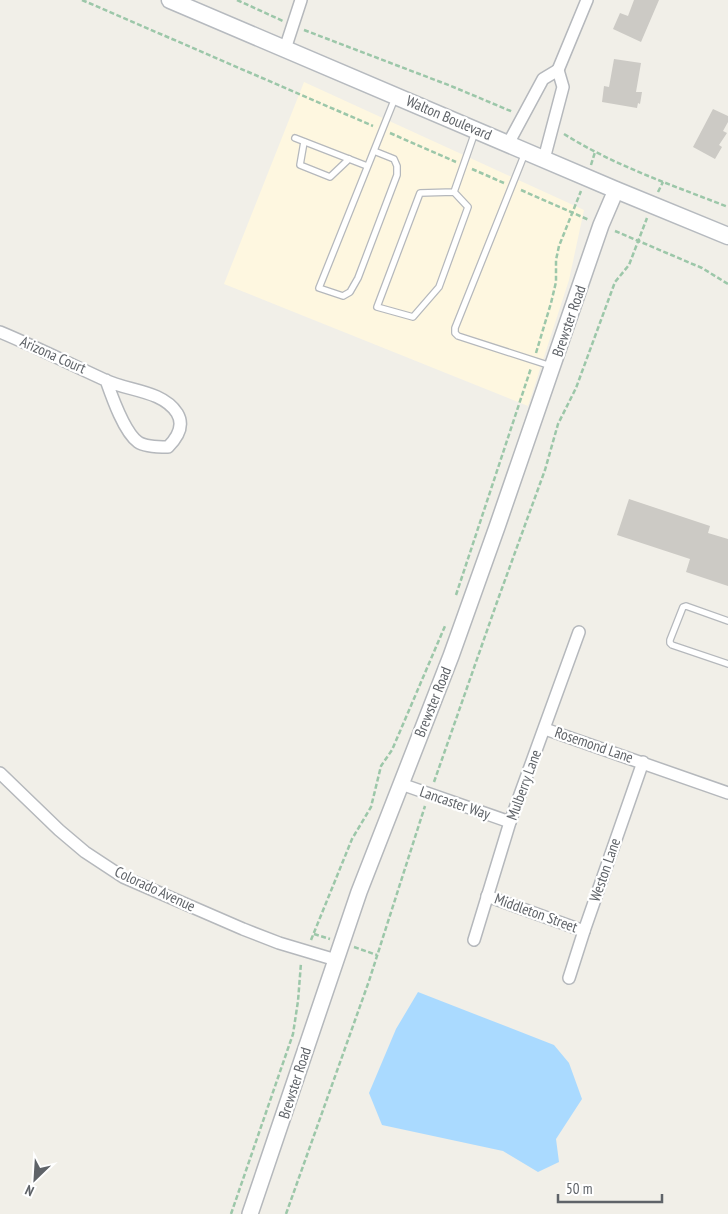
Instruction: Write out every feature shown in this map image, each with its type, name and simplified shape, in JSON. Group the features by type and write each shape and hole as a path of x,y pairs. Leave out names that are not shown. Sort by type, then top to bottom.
{"main road":[{"name":"Walton Boulevard","path":"170,0 616,190 727,234"}],"street":[{"path":"285,49 301,0"},
{"path":"508,144 543,79 558,70 587,0"},
{"path":"544,159 563,87 558,70"},
{"name":"Brewster Road","path":"250,1214 359,892 451,656 601,225 616,190"},
{"name":"Arizona Court","path":"0,332 57,356 106,380 161,398 176,413 181,424 178,437 168,447 138,442 127,428 116,408 106,380"},
{"name":"Mulberry Lane","path":"474,940 510,822 579,632"},
{"name":"Rosemond Lane","path":"545,729 728,793"},
{"name":"Weston Lane","path":"569,978 643,762"},
{"name":"Colorado Avenue","path":"0,773 59,830 85,852 123,877 243,929 279,943 336,960"},
{"name":"Lancaster Way","path":"400,784 510,822"},
{"name":"Middleton Street","path":"487,896 584,931"}],"lane":[{"path":"374,151 394,159 397,166 397,175 358,278 350,292 343,296 319,288 396,96"},
{"path":"454,192 476,130"},
{"path":"295,138 367,166"},
{"path":"304,142 300,165 330,177 349,160"},
{"path":"526,151 455,328 455,333 458,336 553,366"},
{"path":"454,192 468,207 439,287 413,317 377,307 420,193 454,192"},
{"path":"728,621 686,606 683,607 670,643 728,664"}],"path":[{"path":"82,0 702,268 728,284"},
{"path":"237,0 293,26 451,86 523,116"},
{"path":"553,127 584,147 642,175 728,207"},
{"path":"456,595 533,360 554,289 558,246 573,213"},
{"path":"286,1214 369,981 429,794 496,602 545,470 558,424 576,388 615,282 629,265 638,240"},
{"path":"231,1214 293,1034 298,1001 300,964 352,839 370,808 381,766 392,750 447,620"}],"shaded area":[{"path":"304,82 584,210 569,280 528,406 224,284"}],"water":[{"path":"418,992 554,1045 569,1063 582,1099 556,1139 559,1162 538,1172 503,1151 382,1125 369,1093 396,1029"}],"building":[{"path":"634,0 659,0 641,42 613,29 620,13 628,16"},
{"path":"614,59 641,63 636,92 642,92 640,104 638,103 637,108 602,102 604,86 609,87"},
{"path":"713,109 728,116 728,122 723,131 727,133 719,145 722,147 715,159 693,147"},
{"path":"629,499 710,526 708,533 728,539 728,586 686,572 690,559 617,535"}]}
